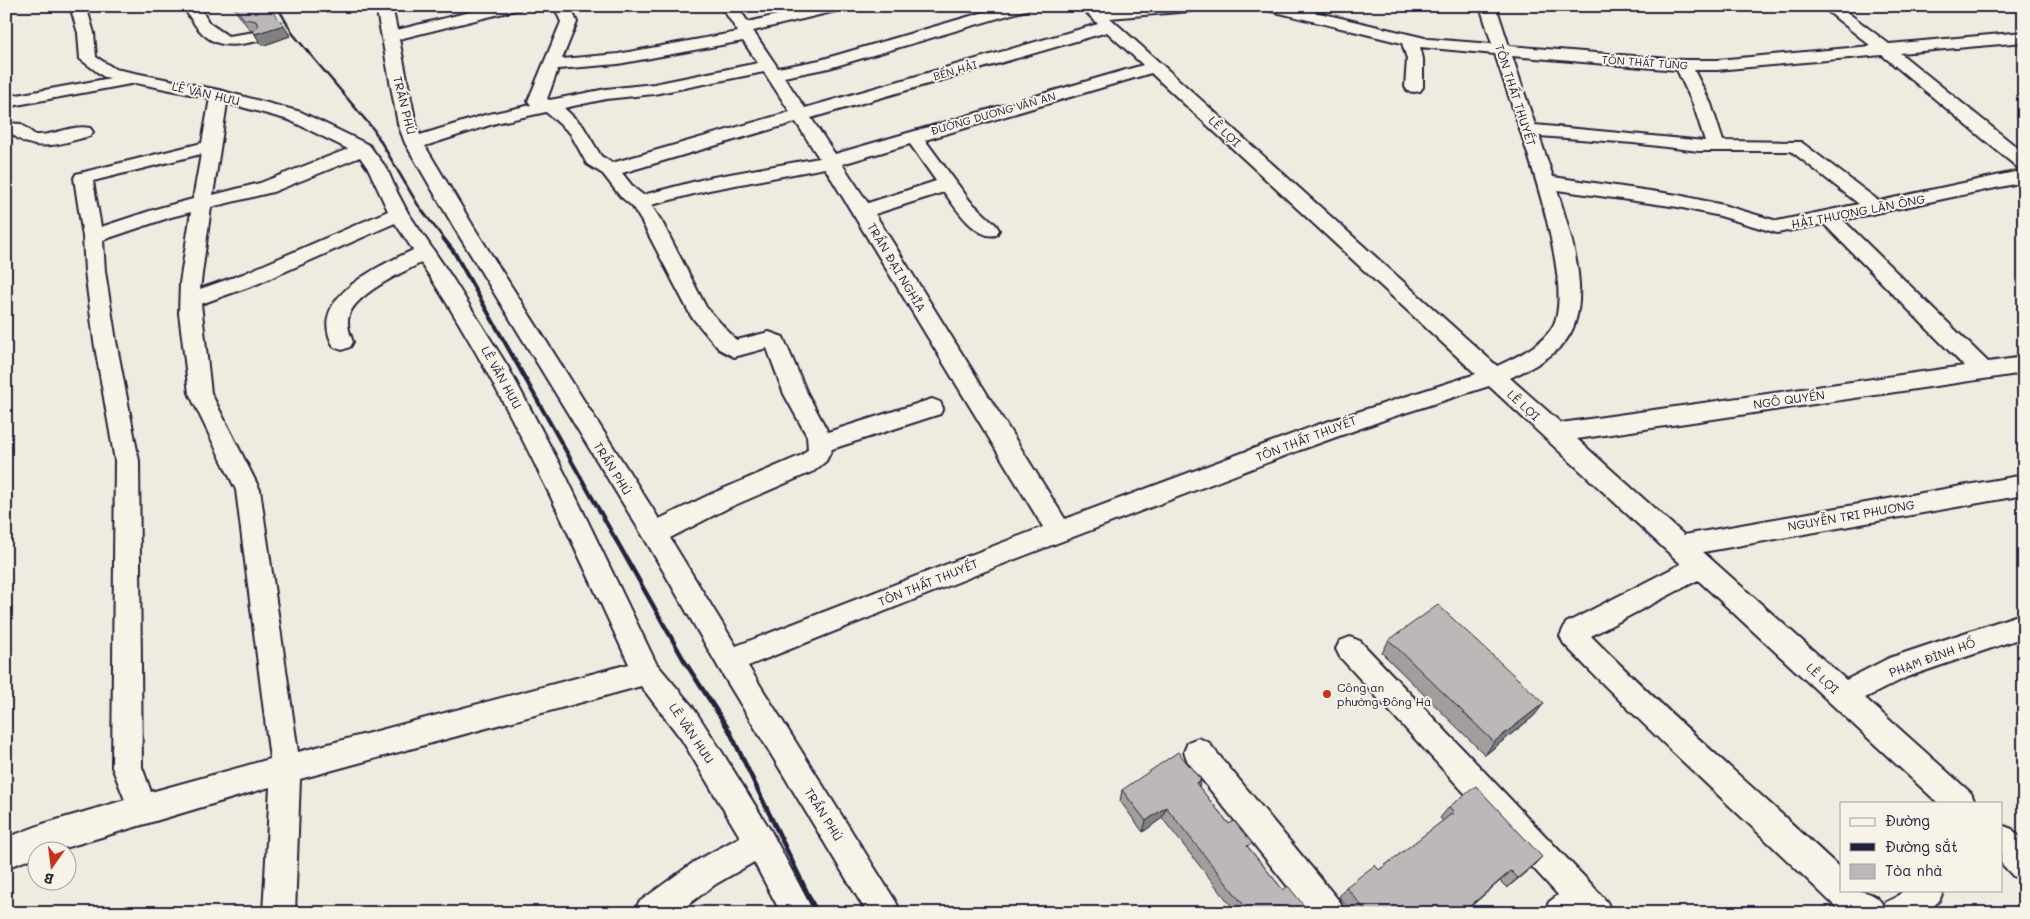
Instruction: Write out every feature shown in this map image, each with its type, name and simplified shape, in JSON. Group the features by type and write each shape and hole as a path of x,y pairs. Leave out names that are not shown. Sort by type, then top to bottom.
{"street":[{"name":"LÊ VĂN HƯU","path":"78,6 86,33 88,59 110,73 219,95 295,116 363,149 378,169 387,192 399,214 502,375 553,474 646,672 663,690 702,744 760,842 798,913"},
{"path":"191,6 203,26 225,41 255,37"},
{"name":"TRẦN PHÚ","path":"384,6 407,124 414,143 465,229 655,534 730,661 885,913"},
{"path":"390,37 514,6"},
{"path":"562,6 569,22 537,101 555,109 578,130 594,160 610,170 627,192 639,202 661,237 698,311 727,344 734,349 769,340 775,342 787,368 793,389 821,443 820,450 808,463 713,502 655,534"},
{"name":"TRẦN ĐẠI NGHĨA","path":"729,6 863,211 1059,531"},
{"path":"552,65 618,60 746,32 838,6"},
{"path":"414,143 491,119 606,94 654,89 771,70 802,69 1023,6"},
{"path":"1098,15 1190,6"},
{"name":"TÔN THẤT TÙNG","path":"1269,6 1429,44 1683,65 1717,65 2024,37"},
{"name":"TÔN THẤT THUYẾT","path":"730,661 975,563 1361,418 1494,378 1538,353 1559,338 1566,321 1569,300 1566,261 1545,182 1488,6"},
{"path":"1829,6 1885,49 2024,163"},
{"name":"LÊ LỢI","path":"1098,15 1959,802"},
{"name":"BẾN HẢI","path":"610,170 801,115 1098,15"},
{"path":"1410,40 1415,59 1414,86"},
{"path":"1683,65 1702,104 1716,146"},
{"name":"ĐƯỜNG DƯƠNG VĂN AN","path":"639,202 708,184 831,161 1155,67"},
{"path":"6,102 139,79"},
{"path":"219,95 190,283 190,313 200,393 248,490 286,769 279,913"},
{"path":"6,128 15,128 28,138 34,140 48,140 84,132"},
{"path":"1528,130 1716,146 1795,146 1875,207"},
{"path":"913,136 963,205 989,230"},
{"path":"142,810 127,767 127,461 105,341 95,272 93,237 83,178 212,146"},
{"path":"93,237 166,212 244,194 284,182 363,149"},
{"name":"HẢI THƯỢNG LÃN ÔNG","path":"1545,182 1678,201 1722,211 1777,227 2024,176"},
{"path":"863,211 948,184"},
{"path":"191,300 250,279 399,214"},
{"path":"1828,217 1983,370"},
{"path":"342,342 338,330 338,316 345,302 381,274 396,265 425,253"},
{"name":"NGÔ QUYỀN","path":"1555,433 2024,364"},
{"path":"821,443 932,408"},
{"name":"NGUYỄN TRI PHƯƠNG","path":"1678,546 2024,485"},
{"path":"1701,566 1575,630 1573,636 1630,694 1840,890"},
{"name":"PHẠM ĐÌNH HỔ","path":"1842,696 1899,667 2024,625"},
{"path":"1350,649 1579,907"},
{"path":"6,853 43,839 286,769 646,672"},
{"path":"1198,752 1329,913"},
{"path":"650,913 705,873 760,842"},
{"path":"2002,842 2024,865"},
{"path":"1843,892 1870,913"},
{"path":"1897,913 1906,909 1926,892"}],"building":[{"path":"234,6 268,6 284,25 255,34 253,31 258,26 256,21 244,19"},
{"path":"1438,605 1544,703 1494,742 1389,640"},
{"path":"1178,752 1201,780 1196,783 1229,824 1234,821 1252,843 1247,846 1283,890 1288,886 1310,913 1250,913 1166,807 1146,821 1122,790"},
{"path":"1476,786 1542,857 1518,878 1511,871 1462,913 1368,913 1346,887 1375,865 1379,870 1454,812 1449,807"}],"railway":[{"path":"277,6 293,34 374,130 418,205 444,239"},
{"path":"443,238 454,252 616,540"},
{"path":"615,538 685,662 729,730 817,913"}],"place":[{"name":"Công an phường Đông Hà","path":"1327,694"}]}
